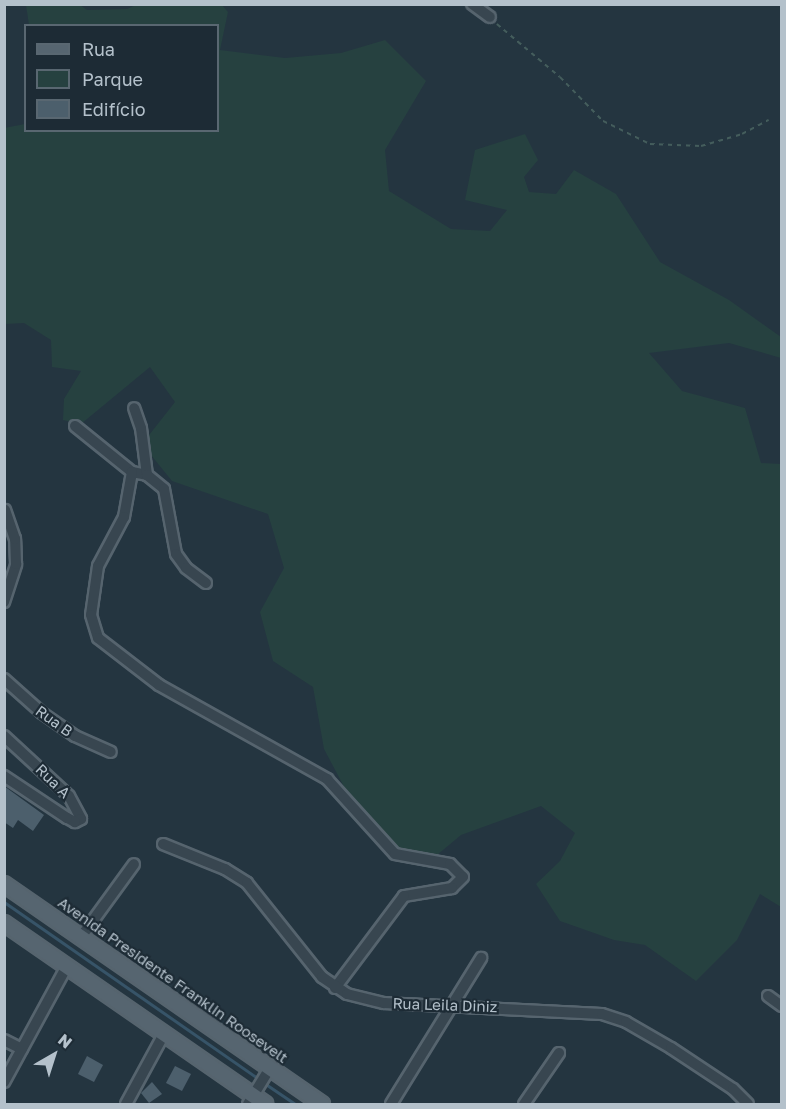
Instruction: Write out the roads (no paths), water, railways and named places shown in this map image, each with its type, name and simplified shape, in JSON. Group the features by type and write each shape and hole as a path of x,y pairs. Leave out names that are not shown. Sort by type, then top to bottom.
{"main road":[{"name":"Avenida Presidente Franklin Roosevelt","path":"4,884 81,937 259,1086 265,1104"},
{"name":"Avenida Presidente Franklin Roosevelt","path":"4,923 164,1034 259,1086 322,1104"}],"street":[{"path":"471,4 490,17"},
{"path":"134,408 141,428 147,475"},
{"path":"75,426 132,472 147,475 162,485 176,554 186,568 206,583"},
{"path":"132,472 124,517 98,566 91,615 98,638 159,685 322,775 394,854 450,864 463,877 452,888 404,896 335,988"},
{"path":"4,602 16,564 15,539 5,510"},
{"name":"Rua B","path":"4,679 75,736 111,752"},
{"name":"Rua A","path":"4,736 69,796 82,816 79,822 67,818 4,776"},
{"name":"Rua Leila Diniz","path":"163,844 225,869 247,883 295,947 335,988 365,1000 575,1010 626,1022 708,1071 748,1104"},
{"path":"81,937 134,864"},
{"path":"390,1104 482,958"},
{"path":"4,1082 67,966"},
{"path":"768,996 782,1006"},
{"path":"126,1104 164,1034"},
{"path":"4,1040 22,1049"},
{"path":"524,1104 559,1053"}],"waterway":[{"path":"4,902 259,1079"},
{"path":"264,1083 295,1104"}]}
